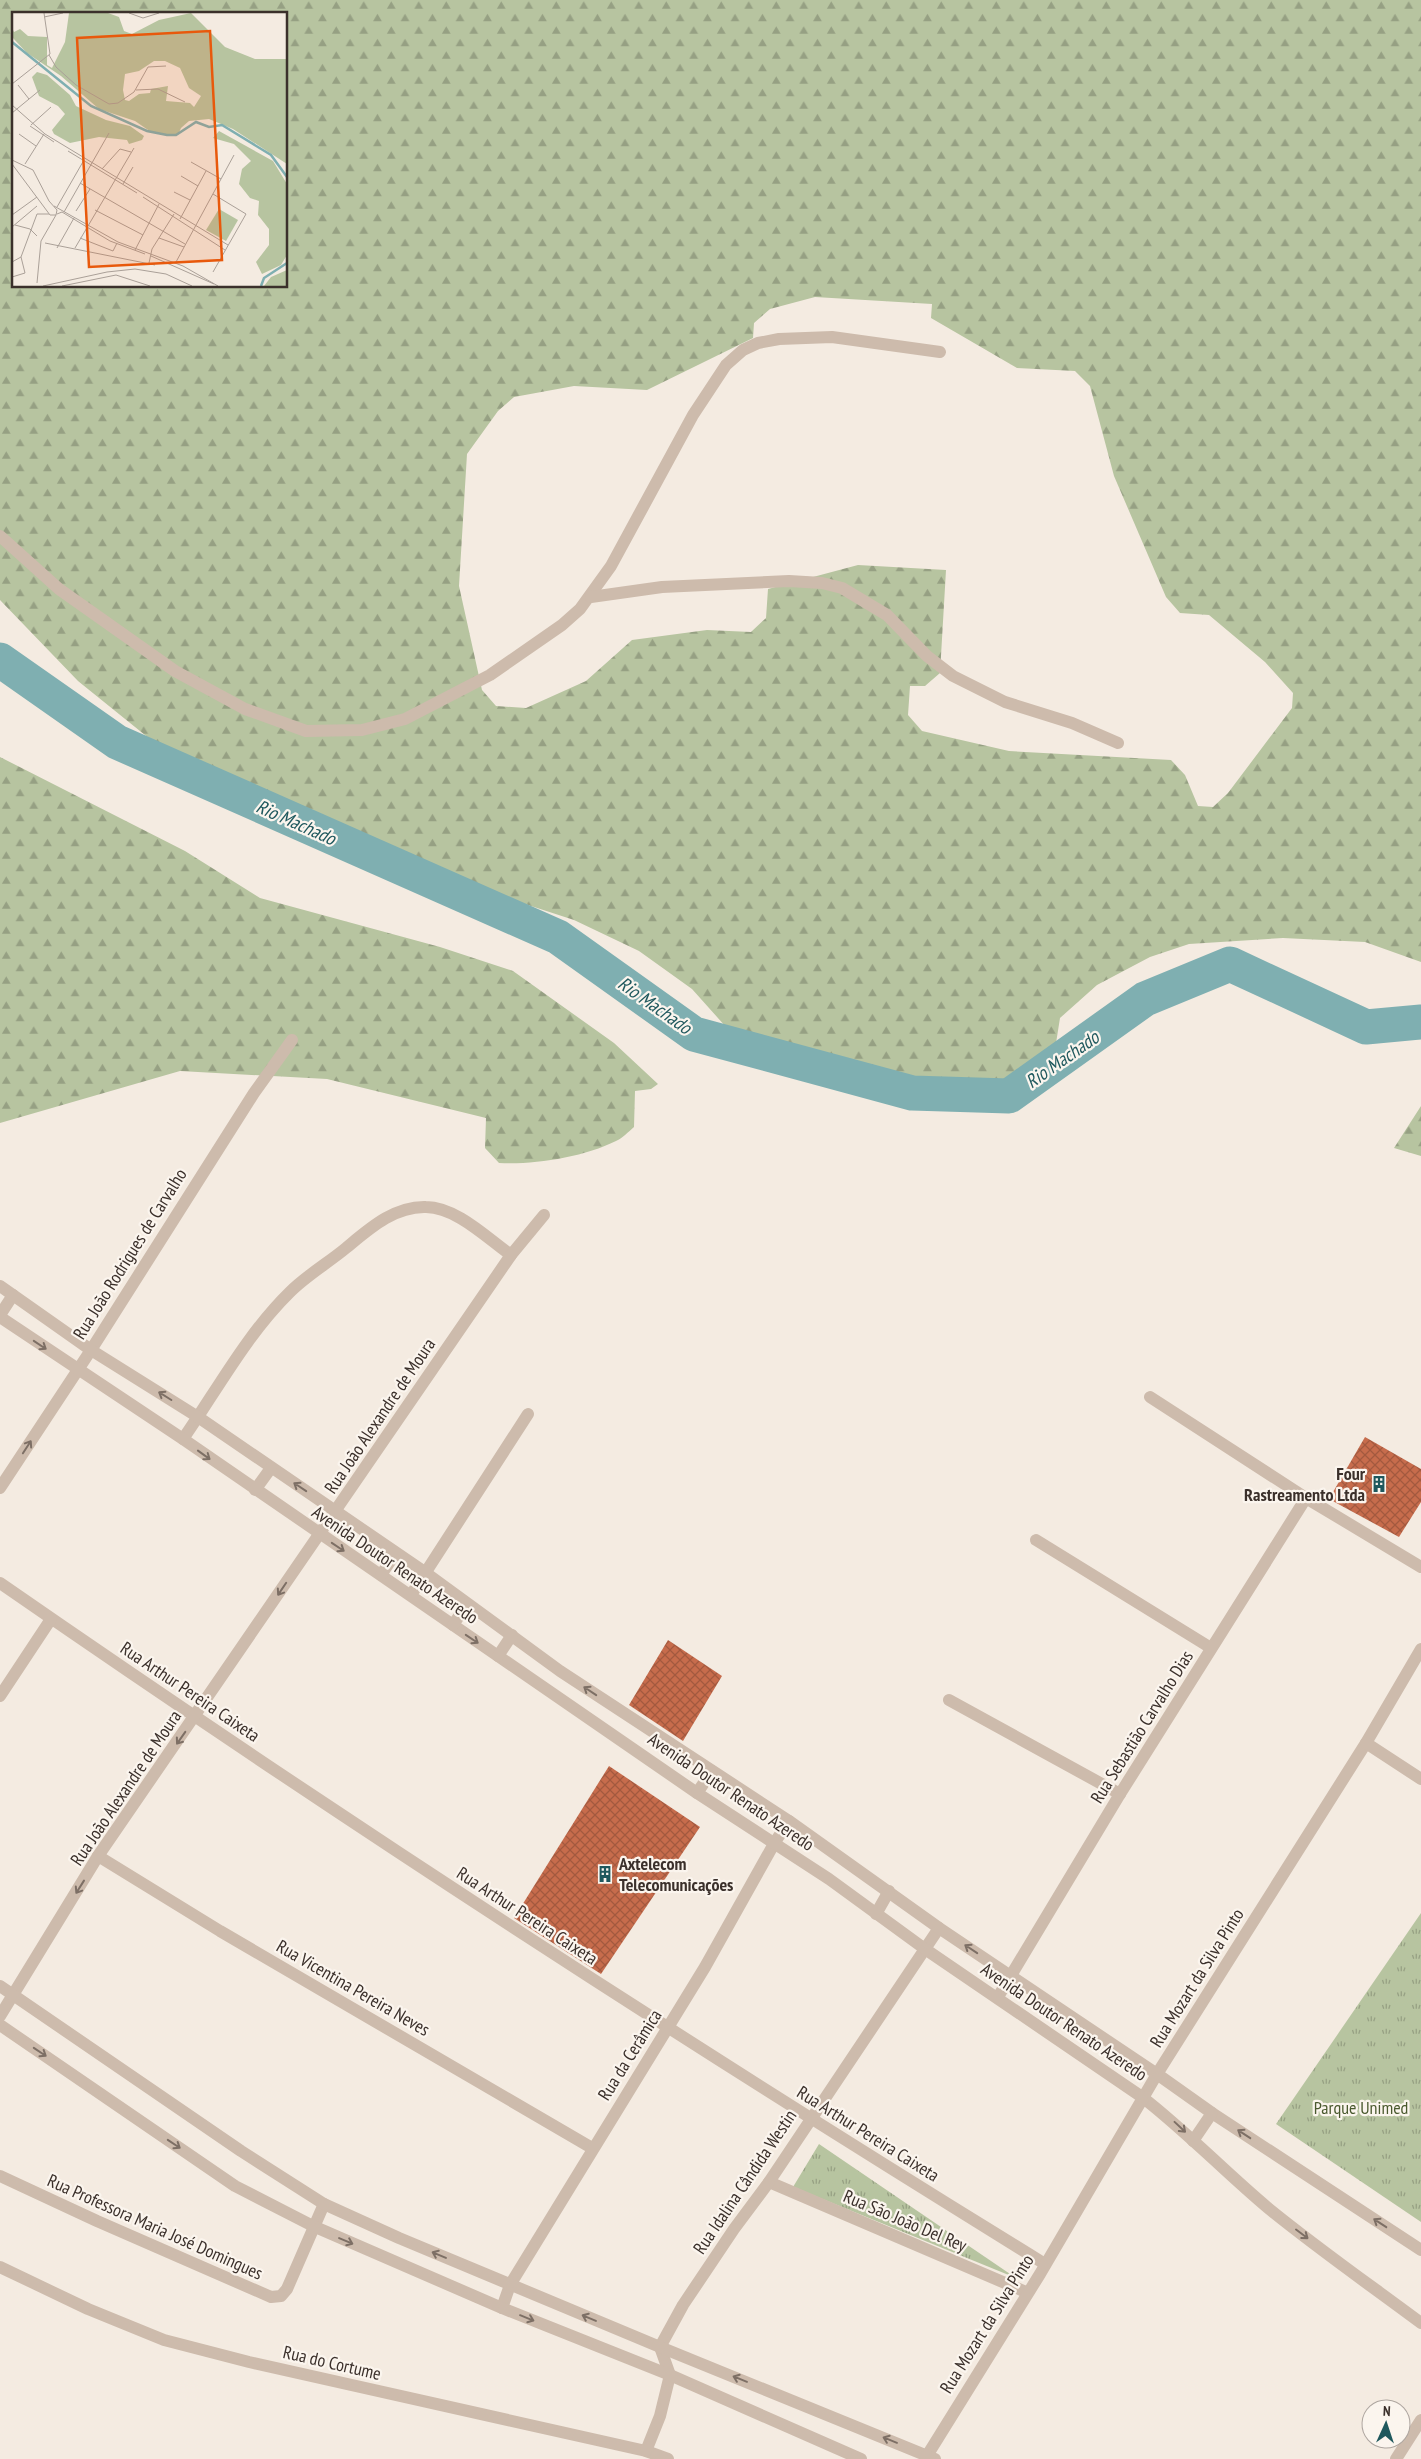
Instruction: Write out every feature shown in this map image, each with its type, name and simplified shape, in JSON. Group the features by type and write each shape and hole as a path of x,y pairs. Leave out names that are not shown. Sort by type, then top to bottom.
{"street":[{"path":"0,536 59,589 175,671 245,709 306,731 362,730 405,719 490,675 562,625 591,596 611,566 693,415 726,365 743,350 758,343 779,339 832,337 940,352"},
{"path":"591,596 662,587 790,582 822,583 842,588 887,615 927,656 952,676 1005,702 1072,722 1118,743"},
{"name":"Rua João Rodrigues de Carvalho","path":"0,1488 91,1350 254,1093 292,1040"},
{"path":"182,1439 251,1339 291,1291 373,1226 395,1214 426,1207 445,1211 510,1254"},
{"name":"Rua João Alexandre de Moura","path":"0,2016 98,1856 196,1717 510,1254 544,1214"},
{"name":"Avenida Doutor Renato Azeredo","path":"0,1286 91,1350 198,1417 395,1554 426,1573 560,1671 789,1821 840,1859 1011,1977 1212,2113 1421,2250"},
{"path":"0,1316 13,1295"},
{"name":"Avenida Doutor Renato Azeredo","path":"0,1316 608,1729 697,1793 775,1842 925,1949 1142,2097 1181,2128 1193,2142 1269,2208 1421,2323"},
{"path":"1150,1397 1306,1498 1421,1567"},
{"path":"411,1596 528,1414"},
{"path":"254,1490 271,1468"},
{"name":"Rua Sebastião Carvalho Dias","path":"998,1997 1120,1794 1306,1498"},
{"path":"1036,1540 1211,1648"},
{"path":"381,1575 395,1554"},
{"name":"Rua Arthur Pereira Caixeta","path":"0,1583 196,1717 491,1914 810,2119 1045,2264"},
{"path":"453,1625 467,1604"},
{"path":"0,1696 52,1619"},
{"path":"498,1656 512,1635"},
{"name":"Rua Mozart da Silva Pinto","path":"929,2458 1142,2097 1366,1743 1421,1649"},
{"path":"548,1690 560,1671"},
{"path":"949,1700 1120,1794"},
{"path":"608,1729 620,1711"},
{"path":"1366,1743 1421,1779"},
{"path":"697,1793 712,1771"},
{"name":"Rua da Cerâmica","path":"502,2308 510,2285 592,2148 668,2028 744,1901 775,1842 789,1821"},
{"name":"Rua Vicentina Pereira Neves","path":"98,1856 220,1931 592,2148"},
{"path":"829,1879 840,1859"},
{"path":"876,1914 889,1891"},
{"name":"Rua Idalina Cândida Westin","path":"660,2348 683,2305 734,2229 769,2182 939,1928"},
{"path":"0,1986 241,2151 324,2204 660,2348 929,2458"},
{"path":"0,2025 235,2186 313,2226 502,2308 670,2375 862,2459"},
{"path":"1193,2142 1212,2113"},
{"name":"Rua Professora Maria José Domingues","path":"0,2176 97,2221 271,2297 281,2296 287,2289 313,2226"},
{"name":"Rua São João Del Rey","path":"769,2182 1026,2292"},
{"path":"313,2226 324,2204"},
{"name":"Rua do Cortume","path":"0,2267 88,2309 164,2340 258,2365 646,2451 668,2459"},
{"path":"646,2451 660,2416 670,2375 660,2348"},
{"path":"1396,2459 1421,2420"}],"green space":[{"path":"0,0 1421,0 1421,962 1365,942 1283,938 1189,944 1150,957 1097,985 1060,1018 1050,1081 1029,1095 872,1086 795,1050 743,1046 692,989 639,951 574,920 299,830 197,777 78,681 0,600","holes":["815,297 932,304 931,318 1017,368 1075,371 1090,386 1114,476 1166,597 1180,613 1209,615 1265,662 1293,693 1292,708 1228,793 1213,807 1198,806 1185,775 1171,760 1009,751 922,731 908,715 910,686 925,686 940,673 946,570 858,565 768,589 766,618 751,632 707,630 632,640 586,681 526,708 496,706 482,690 459,586 467,454 498,411 514,397 574,386 647,390 753,338 754,323 770,309"]},
{"path":"0,757 185,851 260,898 440,947 513,971 614,1043 658,1084 651,1089 635,1091 634,1127 619,1140 574,1156 528,1163 499,1163 485,1148 486,1118 327,1079 180,1071 0,1123"},
{"path":"1421,1106 1421,1156 1394,1148"},
{"name":"Parque Unimed","path":"1421,1913 1421,2222 1276,2124"},
{"path":"819,2144 1016,2278 793,2187"}],"building":[{"name":"Four Rastreamento Ltda","path":"1365,1437 1421,1469 1421,1502 1399,1537 1329,1499"},
{"path":"668,1640 722,1676 683,1741 629,1705"},
{"name":"Axtelecom Telecomunicações","path":"609,1766 700,1827 601,1974 514,1918"}],"waterway":[{"name":"Rio Machado","path":"0,660 117,742 558,937 694,1034 912,1093 1009,1096 1145,999 1230,964 1366,1027 1421,1022"}],"place":[{"name":"Four Rastreamento Ltda","path":"1379,1484"},
{"name":"Axtelecom Telecomunicações","path":"605,1874"}]}
